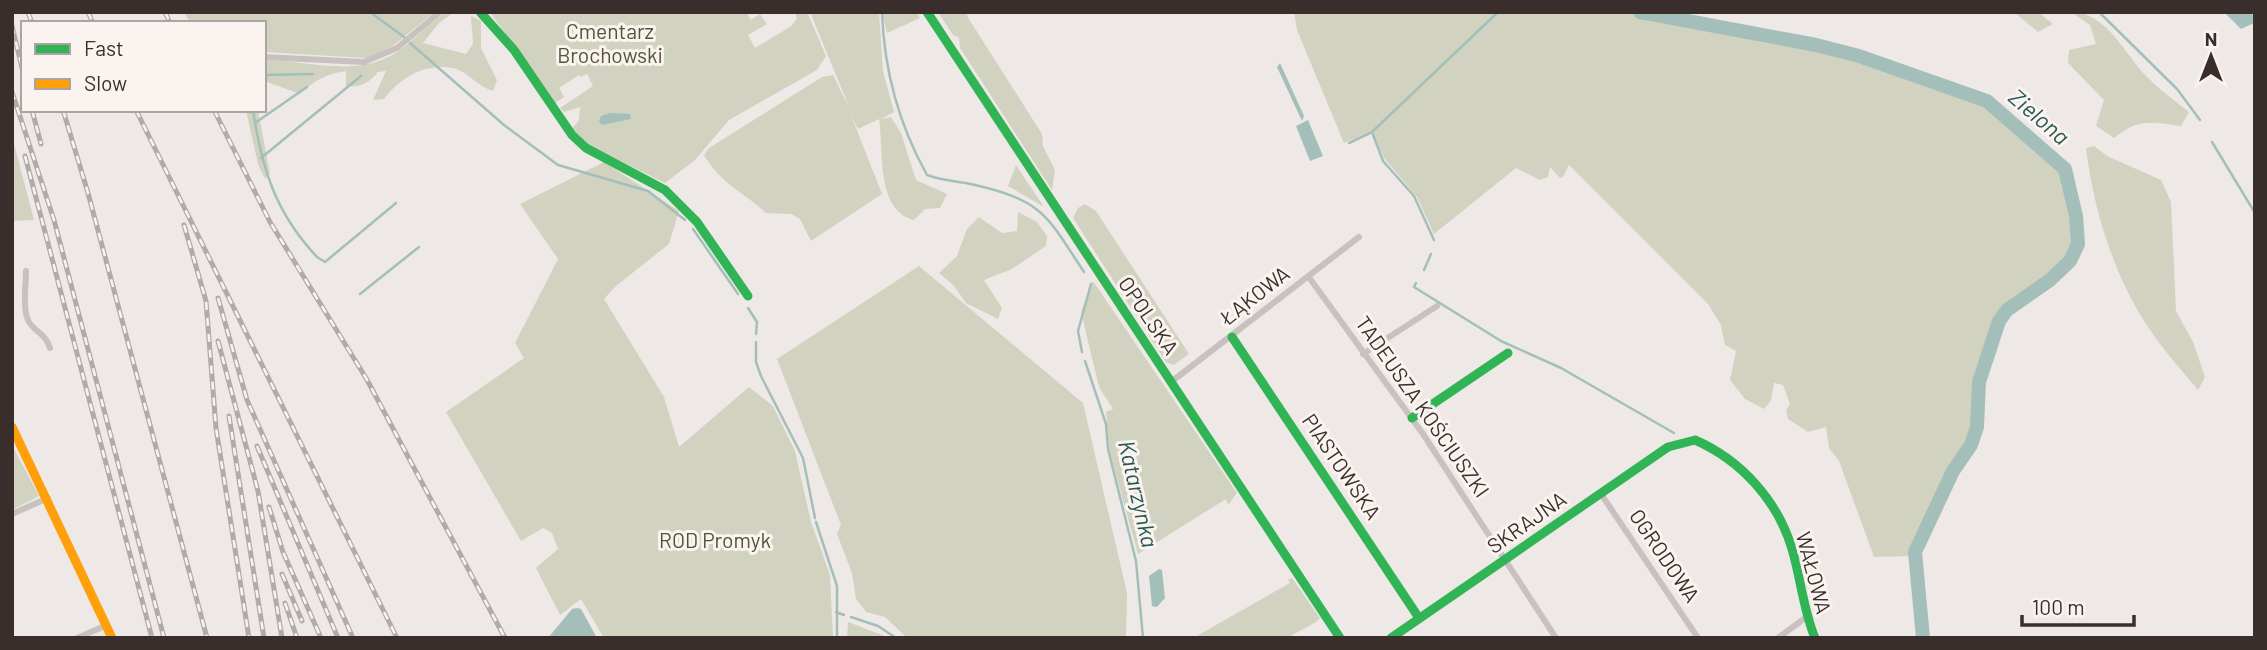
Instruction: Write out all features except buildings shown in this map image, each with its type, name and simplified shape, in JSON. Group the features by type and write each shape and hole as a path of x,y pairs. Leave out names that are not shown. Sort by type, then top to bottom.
{"street":[{"path":"266,57 364,62 397,48 440,12"},
{"path":"481,12 514,50 572,135 586,148 665,190 697,222 748,296"},
{"name":"OPOLSKA","path":"927,12 1340,638"},
{"name":"ŁĄKOWA","path":"1171,382 1359,237"},
{"path":"26,271 27,317 31,325 47,337 50,348"},
{"name":"TADEUSZA KOŚCIUSZKI","path":"1308,276 1412,418 1556,638"},
{"path":"1363,354 1437,306"},
{"name":"PIASTOWSKA","path":"1232,337 1419,618"},
{"path":"1412,418 1508,353"},
{"path":"12,427 48,498 112,638"},
{"name":"SKRAJNA","path":"1391,638 1668,447 1685,440"},
{"name":"WAŁOWA","path":"1685,440 1708,445 1726,456 1747,475 1775,513 1787,535 1805,618 1815,638"},
{"name":"OGRODOWA","path":"1601,494 1698,638"},
{"path":"12,514 48,498"},
{"path":"1778,638 1805,618"},
{"path":"77,638 107,625"}],"green space":[{"path":"184,12 435,12 385,52 366,58 266,52 266,21 189,21"},
{"path":"446,12 454,12 439,23 423,43 466,54 473,44 471,16 481,21 481,48 497,80 493,91 461,71 445,67 424,69 415,73 398,84 384,99 373,100 386,71 378,72 368,82 356,86 346,86 346,71 332,74 316,81 300,94 266,83 266,60 340,66 370,64 400,49"},
{"name":"Cmentarz Brochowski","path":"490,12 746,12 751,20 760,14 767,24 748,35 755,48 790,27 797,19 795,12 807,12 826,56 817,70 729,120 695,160 665,183 586,144 572,129 579,120 580,107 564,112 560,108 593,86 587,74 581,77 579,75 559,88 564,97 555,103"},
{"path":"810,12 879,12 883,71 894,112 881,119 891,117 901,133 916,180 947,194 940,208 925,209 914,220 902,214 893,204 884,177 879,119 858,129 851,115 882,194 811,241 800,219 791,214 766,213 725,181 704,155 709,148 822,77 833,75 850,109"},
{"path":"882,12 916,12 920,18 887,33"},
{"path":"938,12 968,12 967,16 1042,134 1043,146 1055,170 1052,190 960,48 959,38 953,35"},
{"path":"1294,12 1627,12 1741,31 1844,54 1983,102 2045,152 2067,177 2074,228 2071,251 2062,267 2000,314 1974,386 1971,438 1948,474 1918,535 1912,556 1874,557 1839,461 1829,448 1826,427 1808,432 1788,419 1786,410 1790,404 1783,385 1774,383 1771,400 1764,409 1745,399 1730,380 1736,351 1725,345 1721,325 1708,304 1569,165 1563,177 1560,178 1550,167 1548,177 1540,180 1516,168 1434,234 1417,197 1384,158 1371,131 1344,143 1297,30"},
{"path":"2014,12 2038,12 2053,24 2038,32"},
{"path":"2071,12 2084,14 2105,27 2147,77 2189,112 2181,126 2138,124 2114,138 2096,126 2104,100 2068,63 2069,50 2096,44 2090,25"},
{"path":"246,112 258,112 270,174 265,179 258,164"},
{"path":"12,136 34,220 12,221"},
{"path":"2094,146 2107,156 2161,180 2171,202 2176,311 2193,342 2205,377 2198,390 2145,323 2119,274 2093,191 2086,148"},
{"name":"ROD Promyk","path":"604,162 679,211 669,244 616,286 604,299 664,397 679,447 749,387 773,406 795,451 811,522 830,575 833,638 604,638 581,599 560,615 536,568 558,549 552,533 543,528 521,541 446,412 524,358 515,343 558,259 520,204"},
{"path":"1016,165 1044,207 1008,186"},
{"path":"1085,204 1096,211 1189,354 1174,365 1166,362 1073,218 1078,208"},
{"path":"1018,212 1037,222 1047,236 1046,246 1012,269 984,280 1002,308 998,319 966,303 954,286 939,273 957,256 967,229 979,217 1002,233 1017,231"},
{"path":"919,266 1083,403 1127,593 1126,638 907,638 885,617 866,612 856,599 852,573 837,534 841,525 777,359"},
{"path":"1093,281 1237,493 1228,505 1226,499 1138,554 1109,450 1106,412 1113,409 1099,387 1081,312"},
{"path":"12,445 39,496 12,510"},
{"path":"1292,578 1320,618 1316,622 1287,638 1193,638 1290,583 1288,580"},
{"path":"848,622 890,638 847,638"}],"water":[{"path":"2224,12 2252,12 2254,23 2241,29"},
{"path":"1280,63 1304,116 1302,121 1277,67"},
{"path":"611,113 630,114 631,119 602,125 599,121 601,116"},
{"path":"1308,120 1323,156 1310,161 1296,126"},
{"path":"1159,569 1162,570 1165,598 1157,607 1152,606 1149,576"},
{"path":"572,609 581,609 597,638 548,638"}],"waterway":[{"path":"370,12 404,37"},
{"name":"Katarzynka","path":"882,12 883,34 894,96 908,136 927,175 998,191 1030,205 1051,224 1084,272"},
{"path":"1349,143 1372,132 1498,12"},
{"name":"Zielona","path":"1640,12 1816,45 1859,56 1987,101 2065,169 2076,216 2078,244 2070,261 2050,280 2007,310 1999,321 1979,382 1977,427 1971,445 1953,471 1915,552 1923,638"},
{"path":"2099,12 2177,89 2200,120"},
{"path":"410,43 504,125 558,165 648,191 685,220"},
{"path":"266,75 313,74"},
{"path":"261,158 361,76"},
{"path":"255,123 307,87"},
{"path":"253,112 261,152 273,189 291,223 317,257 325,262 396,203"},
{"path":"1372,132 1383,161 1414,196 1434,240"},
{"path":"2212,142 2255,213"},
{"path":"693,229 738,294"},
{"path":"360,294 419,247"},
{"path":"1424,270 1431,254"},
{"path":"1416,283 1414,287 1501,341 1561,368 1674,433"},
{"name":"Katarzynka","path":"1082,352 1078,331 1091,284"},
{"path":"748,308 757,322 756,334"},
{"path":"756,342 756,362 761,376 803,458 815,518"},
{"name":"Katarzynka","path":"1085,361 1106,424 1108,449 1136,561 1143,638"},
{"path":"816,522 837,586 837,638"},
{"name":"Katarzynka","path":"836,612 844,615"},
{"name":"Katarzynka","path":"851,617 878,626 896,638"}],"railway":[{"path":"28,12 31,21"},
{"path":"88,12 92,21"},
{"path":"165,12 169,21"},
{"path":"12,26 21,64"},
{"path":"12,92 54,220 164,638"},
{"path":"33,112 41,144"},
{"path":"64,112 88,193 207,638"},
{"path":"137,112 397,638"},
{"path":"215,112 270,222 366,378 505,638"},
{"path":"25,156 152,638"},
{"path":"184,225 206,301 216,428 249,638"},
{"path":"218,298 247,400 353,638"},
{"path":"218,341 258,491 282,638"},
{"path":"229,416 264,638"},
{"path":"257,446 338,638"},
{"path":"269,507 283,552 321,638"},
{"path":"282,574 302,621"},
{"path":"285,603 297,638"}],"traffic: fast":[{"path":"480,12 514,50 572,135 586,148 665,190 697,222 748,296"},
{"path":"927,12 1340,638"},
{"path":"1232,337 1419,618"},
{"path":"1412,418 1508,353"},
{"path":"1391,638 1668,447 1695,440 1712,448 1742,471 1756,484 1777,515 1792,549 1815,638"}],"traffic: slow":[{"path":"12,427 112,638"}]}
